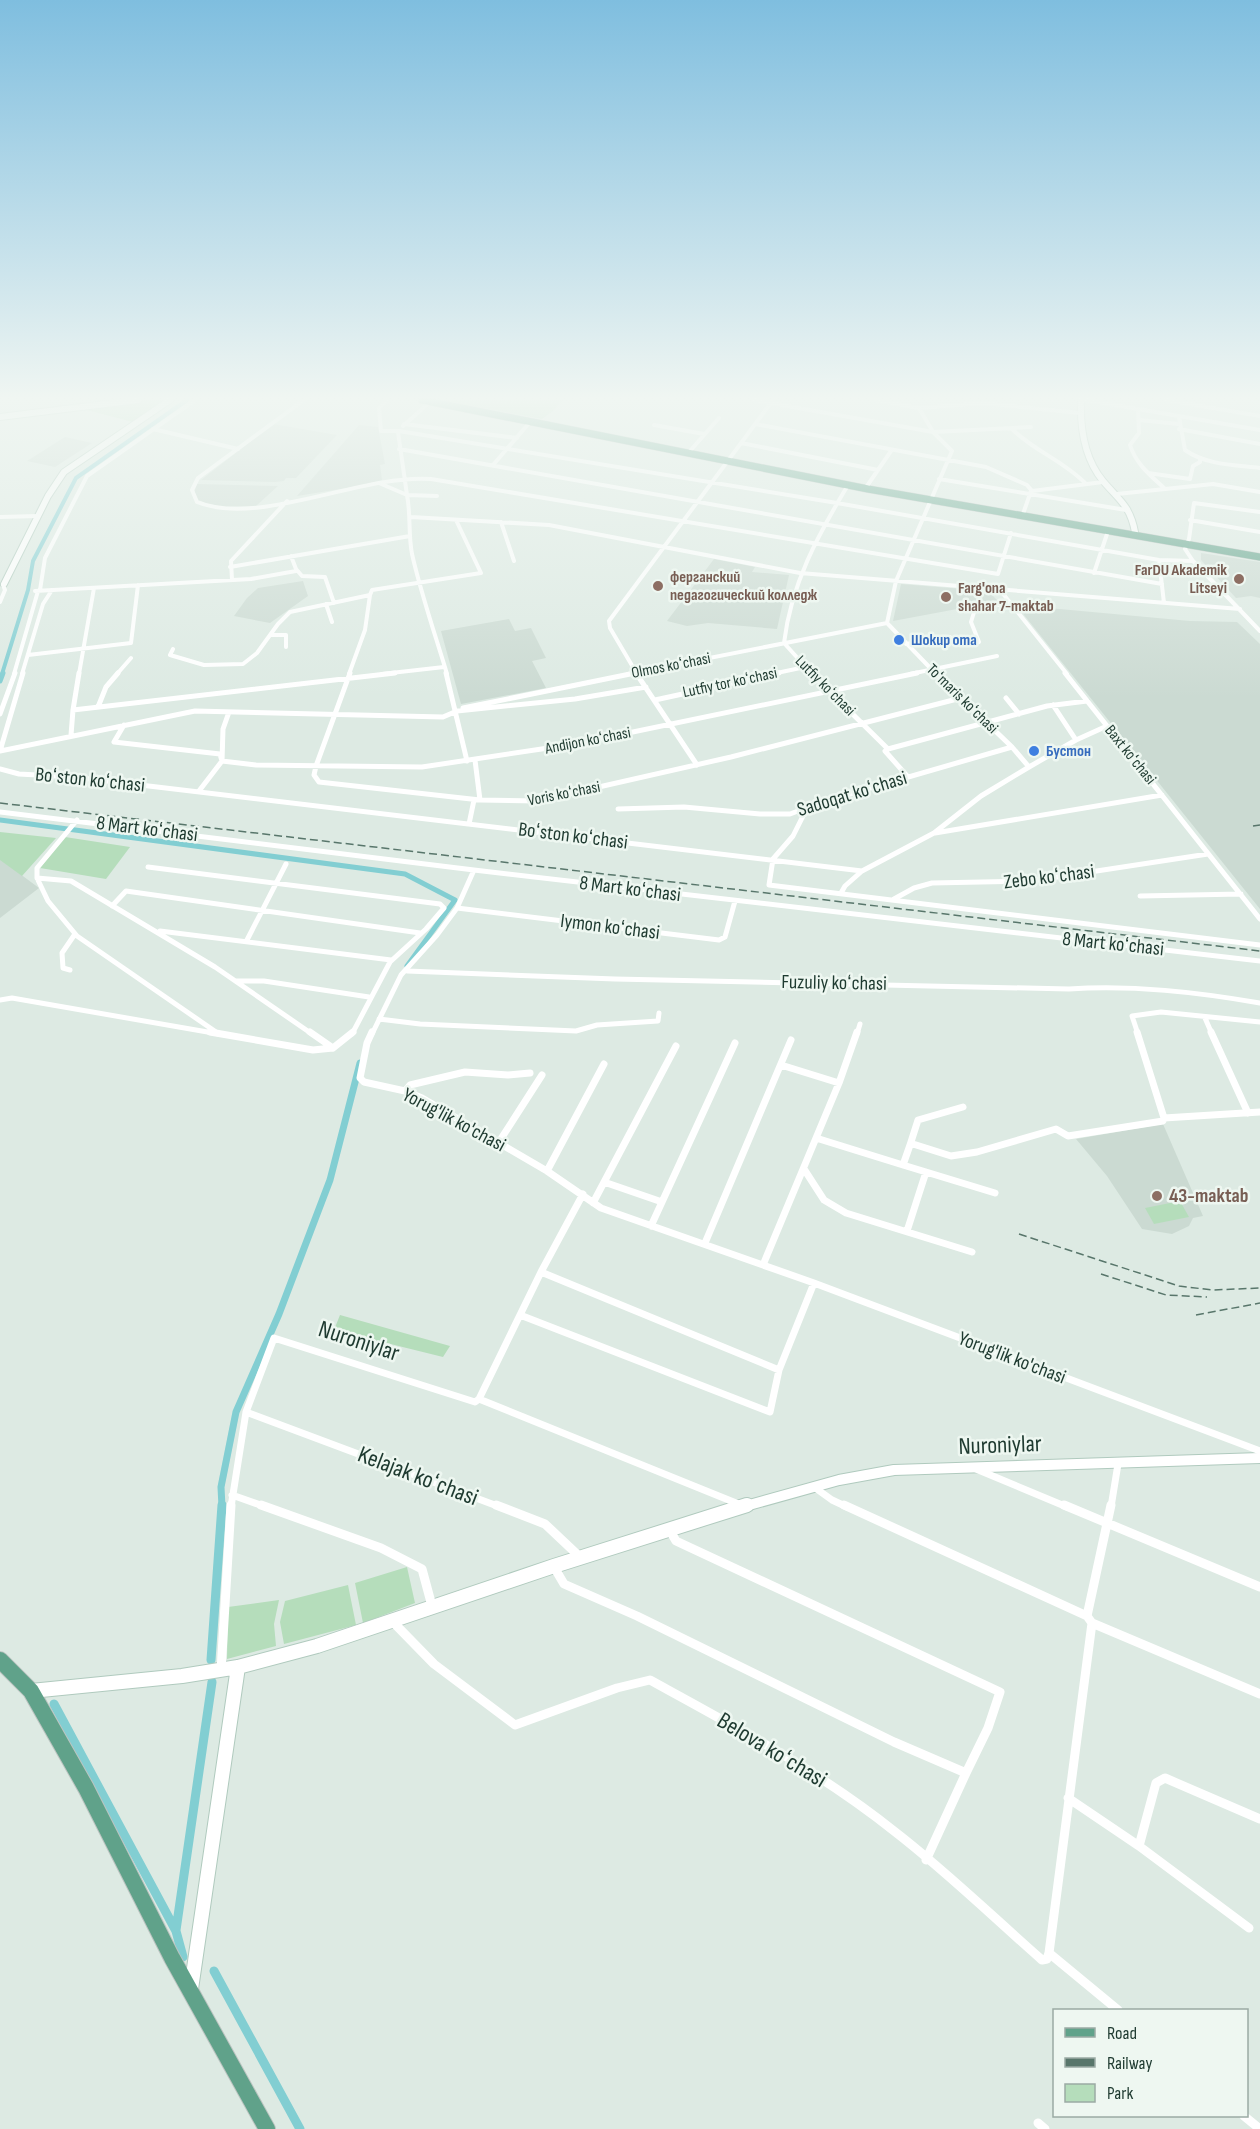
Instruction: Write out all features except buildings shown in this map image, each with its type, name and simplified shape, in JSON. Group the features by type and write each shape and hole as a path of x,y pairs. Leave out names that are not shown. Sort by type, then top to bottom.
{"main road":[{"path":"934,499 1135,532 1260,556"},
{"path":"934,499 1188,543"},
{"path":"0,1660 31,1691 86,1788 191,1991 267,2129"}],"street":[{"path":"0,603 2,585 48,499"},
{"path":"0,714 9,693 45,558 75,499"},
{"path":"196,499 208,508 225,510 295,499"},
{"path":"408,499 411,517 408,524 420,583 457,711 467,761"},
{"path":"562,499 905,560 998,574 1011,533"},
{"path":"683,499 1162,584"},
{"path":"697,765 636,673 610,628 609,621 700,499"},
{"path":"815,499 1159,560 1193,561"},
{"name":"Lutfiy koʻchasi","path":"839,499 800,573 790,599 784,644 888,749 885,751 908,777"},
{"path":"887,623 897,581 932,499"},
{"path":"1021,514 1028,499"},
{"path":"1070,499 1126,510"},
{"path":"1120,499 1135,532"},
{"path":"232,580 231,561 287,501"},
{"path":"1260,512 1197,502 1193,504 1186,551 1260,631"},
{"path":"0,518 39,516"},
{"path":"411,517 549,525 800,573 1240,609"},
{"path":"316,766 336,717 365,630 372,590 481,573 456,520"},
{"path":"1190,520 1260,532"},
{"path":"501,522 514,561"},
{"path":"1094,573 1108,531"},
{"path":"230,567 410,536"},
{"path":"291,556 296,571 307,578 325,577 334,603"},
{"path":"1159,560 1164,603"},
{"path":"38,591 232,580 296,571"},
{"path":"28,655 131,643 138,585"},
{"path":"71,735 94,588"},
{"path":"52,590 43,604 0,751 195,711 336,717 442,717 457,711 575,699 646,687"},
{"name":"Baxt koʻchasi","path":"1000,590 1260,919"},
{"path":"173,649 170,655 204,665 247,663 282,618 290,612 370,595"},
{"path":"966,645 979,642 971,622 975,609 1009,603"},
{"path":"326,604 332,622"},
{"name":"Olmos koʻchasi","path":"457,711 472,705 887,623"},
{"name":"Toʻmaris koʻchasi","path":"887,623 906,645 1012,747 1029,767"},
{"path":"271,635 286,635 286,647"},
{"path":"906,645 950,637"},
{"name":"Andijon koʻchasi","path":"124,724 114,742 220,754 222,761 256,765 422,767 575,744 997,656"},
{"path":"98,707 106,687 131,658"},
{"path":"73,711 444,667"},
{"name":"Lutfiy tor koʻchasi","path":"655,700 805,667"},
{"name":"Voris koʻchasi","path":"316,766 314,775 319,782 477,800 537,801 697,765 962,698"},
{"path":"1006,698 1019,714"},
{"path":"888,749 1053,705 1087,701"},
{"path":"1053,705 1076,740"},
{"path":"198,791 222,761 223,729 229,712"},
{"path":"841,893 845,886 862,871 934,833 981,796 1076,740 1107,726"},
{"name":"Sadoqat koʻchasi","path":"618,809 684,807 760,814 790,814 806,810 822,802 1012,747"},
{"path":"469,824 477,800 475,760"},
{"name":"Boʻston koʻchasi","path":"0,770 19,774 73,777 198,791 862,871"},
{"path":"934,833 1162,795"},
{"path":"806,810 793,836 773,859 769,885 1260,945"},
{"name":"8 Mart koʻchasi","path":"0,812 735,901 1260,961"},
{"path":"76,822 38,866 36,873 48,901 75,934 226,1036 313,1050 333,1048 351,1036 369,997 391,960 444,908 443,905 148,867"},
{"name":"Zebo koʻchasi","path":"894,899 905,891 930,882 1031,881 1208,854"},
{"path":"247,940 286,864"},
{"name":"Yorug'lik ko'chasi","path":"474,870 457,908 401,975 364,1052 360,1078 364,1082 405,1091 499,1142 583,1194 601,1208 814,1283 1260,1451"},
{"path":"38,878 67,880 156,930 236,981 302,1029 333,1048"},
{"path":"112,906 126,891 420,933"},
{"path":"1140,896 1241,894"},
{"name":"Iymon koʻchasi","path":"457,908 719,940 725,937 735,901"},
{"path":"156,930 391,960"},
{"path":"70,970 63,968 61,957 64,945 75,934"},
{"name":"Fuzuliy koʻchasi","path":"407,970 638,979 1070,989 1131,986 1226,996 1260,1003"},
{"path":"236,981 264,981 369,997"},
{"path":"0,1000 12,998 217,1032"},
{"path":"1164,1118 1132,1016 1161,1012 1260,1022"},
{"path":"379,1019 420,1024 576,1031 597,1025 658,1021 659,1013"},
{"path":"1204,1018 1248,1113"},
{"path":"764,1265 839,1083 860,1024"},
{"path":"705,1243 791,1040"},
{"path":"651,1226 735,1043"},
{"path":"593,1203 675,1046"},
{"path":"547,1171 604,1064"},
{"path":"781,1065 839,1083"},
{"path":"405,1091 410,1085 465,1072 508,1075 530,1073"},
{"path":"499,1142 542,1075"},
{"path":"903,1165 915,1122 963,1107"},
{"path":"910,1145 951,1156 977,1152 1056,1129 1068,1136 1163,1121 1164,1118 1260,1112"},
{"path":"816,1138 995,1192"},
{"path":"804,1169 824,1200 846,1213 972,1252"},
{"path":"907,1231 926,1172"},
{"path":"604,1182 662,1202"},
{"path":"480,1399 541,1272 583,1194"},
{"path":"541,1272 779,1370"},
{"path":"520,1315 770,1412 779,1370 814,1283"},
{"name":"Nuroniylar","path":"221,1671 232,1495 246,1412 274,1338 475,1402 480,1399 745,1506"},
{"name":"Kelajak koʻchasi","path":"246,1412 545,1524 580,1557"},
{"name":"Nuroniylar","path":"31,1691 221,1671 238,1667 317,1646 580,1557 745,1506 814,1486 894,1470 1260,1458"},
{"path":"1049,1953 1089,1619 1118,1464"},
{"path":"976,1469 1260,1587"},
{"path":"814,1486 832,1500 1089,1619 1260,1694"},
{"path":"232,1495 381,1548 422,1569 432,1606"},
{"path":"669,1529 676,1541 1000,1692 988,1728 927,1860"},
{"path":"554,1566 564,1584 637,1616 894,1742 966,1773"},
{"name":"Belova koʻchasi","path":"392,1620 405,1638 455,1680 515,1725 617,1688 650,1680 765,1743 895,1831 1042,1960 1047,1959 1049,1953 1117,2009"},
{"path":"191,1991 238,1667"},
{"path":"1138,1846 1155,1783 1165,1778 1260,1819"},
{"path":"1068,1798 1138,1846 1249,1928"},
{"path":"1246,2117 1260,2129"}],"shaded area":[{"path":"198,499 263,499 256,506 213,507"},
{"name":"FarDU Akademik Litseyi","path":"1201,553 1260,562 1260,598 1251,596 1236,598 1201,560"},
{"path":"714,559 755,567 752,572 789,575 777,629 708,623 687,626 667,621"},
{"path":"303,581 308,596 270,623 234,616 247,598 258,588"},
{"name":"Farg'ona shahar 7-maktab","path":"901,584 988,591 1000,603 960,612 957,609 893,621"},
{"path":"1016,605 1190,621 1237,622 1260,644 1260,909"},
{"path":"509,619 515,631 531,628 546,658 532,661 546,688 461,704 441,631"},
{"path":"0,859 39,888 0,918"},
{"name":"43-maktab","path":"1163,1124 1203,1216 1193,1218 1189,1226 1172,1234 1142,1229 1107,1176 1076,1139"}],"green space":[{"path":"0,832 56,838 22,876 0,860"},
{"path":"65,837 130,847 106,879 40,868"},
{"path":"1180,1201 1189,1217 1154,1224 1145,1208"},
{"path":"340,1315 450,1346 443,1357 334,1330"},
{"path":"407,1567 415,1603 363,1623 355,1583"},
{"path":"348,1585 356,1625 284,1644 280,1622 285,1601"},
{"path":"279,1600 274,1624 276,1646 227,1659 228,1607"}],"waterway":[{"path":"2,674 28,590 33,561 65,499"},
{"path":"0,681 3,673"},
{"path":"0,820 405,874 455,900 407,966"},
{"path":"222,1506 221,1487 236,1412 279,1314 330,1180 360,1063"},
{"path":"211,1660 222,1506"},
{"path":"176,1930 212,1682"},
{"path":"54,1704 176,1931 183,1957"},
{"path":"214,1971 300,2129"}],"railway":[{"path":"0,803 1260,951"},
{"path":"1253,826 1260,825"},
{"path":"1019,1234 1179,1286 1212,1290 1260,1288"},
{"path":"1101,1274 1166,1295 1207,1297"},
{"path":"1196,1315 1260,1303"}],"place":[{"name":"FarDU Akademik Litseyi","path":"1239,579"},
{"name":"ферганский педагогический колледж","path":"658,586"},
{"name":"Farg'ona shahar 7-maktab","path":"946,597"},
{"name":"Шокир ота","path":"899,640"},
{"name":"Бустон","path":"1034,751"},
{"name":"43-maktab","path":"1157,1196"}]}
